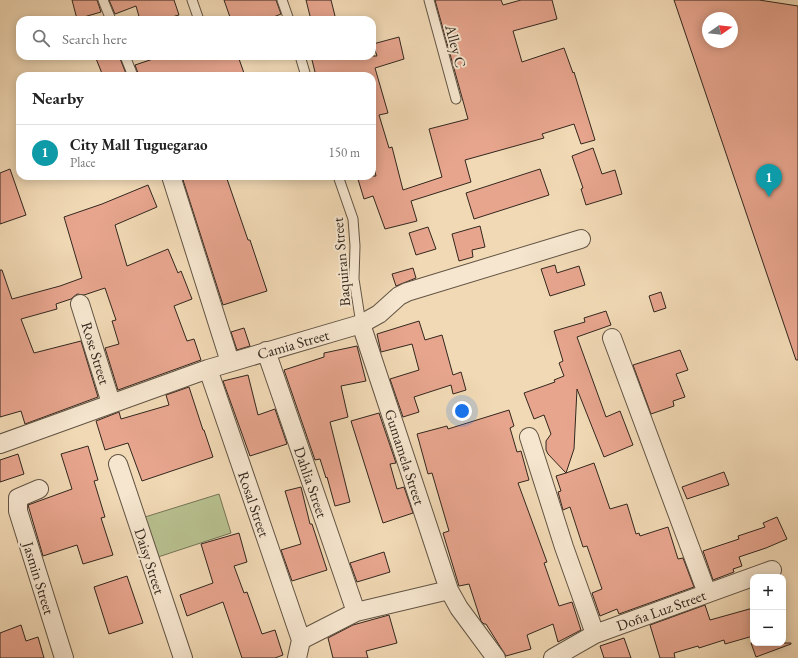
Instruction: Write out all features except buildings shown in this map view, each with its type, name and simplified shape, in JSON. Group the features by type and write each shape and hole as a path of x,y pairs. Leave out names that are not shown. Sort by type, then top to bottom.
{"street":[{"path":"172,180 230,362"},
{"name":"Camia Street","path":"1,441 208,369 361,324 379,314 399,296 407,292 581,239"},
{"name":"Rose Street","path":"80,304 111,403"},
{"name":"Gumamela Street","path":"361,324 449,590 459,608 496,658"},
{"path":"612,338 706,593"},
{"name":"Dahlia Street","path":"266,351 356,612"},
{"name":"Rosal Street","path":"208,369 301,640"},
{"path":"529,437 564,547 596,634"},
{"name":"Daisy Street","path":"118,464 183,658"},
{"name":"Jasmin Street","path":"39,489 18,498 18,511 64,658"},
{"name":"Doña Luz Street","path":"553,658 596,634 772,570"},
{"path":"297,658 301,640 356,612 449,590"}],"lane":[{"path":"103,0 109,16"},
{"path":"192,0 198,16"},
{"path":"282,0 288,16"},
{"name":"Alley C","path":"429,0 456,99"},
{"path":"127,60 131,72"},
{"path":"301,60 305,72"},
{"name":"Baquiran Street","path":"339,180 353,219 355,246 354,279 361,324"}],"green space":[{"path":"219,494 231,533 158,557 145,517"}],"place":[{"name":"City Mall Tuguegarao","path":"769,197"}]}
